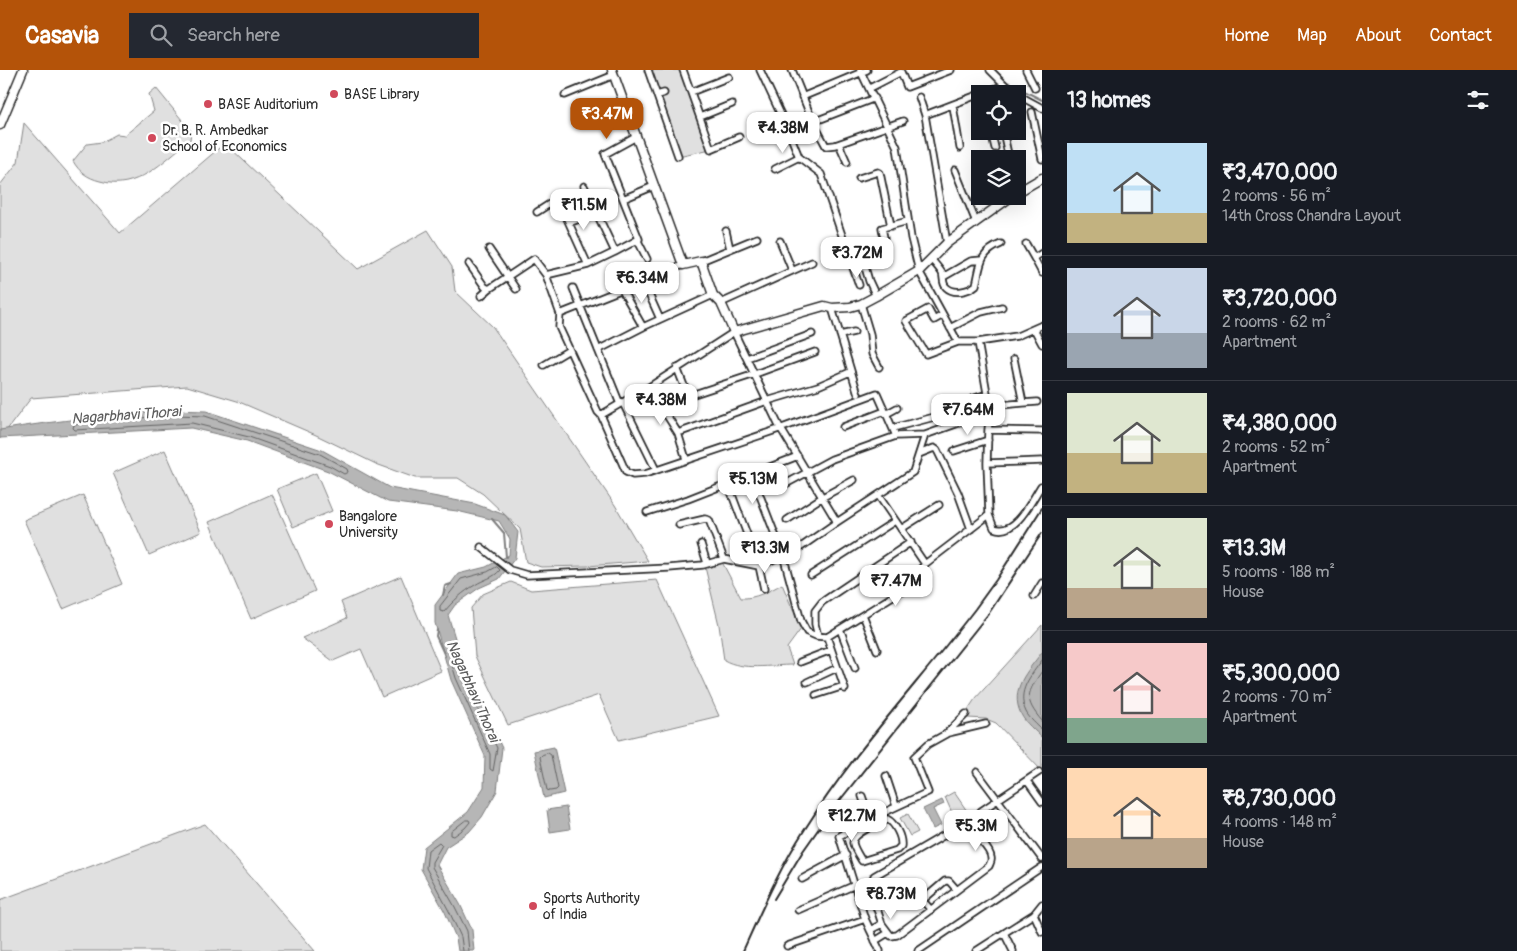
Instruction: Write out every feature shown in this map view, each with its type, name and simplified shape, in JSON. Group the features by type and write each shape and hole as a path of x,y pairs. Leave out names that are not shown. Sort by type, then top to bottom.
{"street":[{"path":"0,125 23,70"},
{"path":"648,70 678,156"},
{"path":"683,70 711,149 739,137"},
{"path":"760,70 799,158 821,174 859,285"},
{"path":"793,70 802,97 826,146 840,144 903,121"},
{"path":"870,88 901,72 907,87 951,70"},
{"path":"990,70 1004,85"},
{"path":"1026,70 1034,88"},
{"path":"802,97 863,71 897,147 908,221 919,271 958,342"},
{"path":"565,95 613,72 683,265"},
{"path":"690,92 729,77"},
{"path":"657,95 664,93"},
{"path":"919,97 925,115 947,243"},
{"path":"789,132 875,98"},
{"path":"925,115 971,98"},
{"path":"1026,99 1042,108"},
{"path":"606,111 624,103"},
{"path":"700,117 732,104"},
{"path":"952,106 960,148"},
{"path":"1032,112 1042,159"},
{"path":"636,137 605,154 639,239 638,241 648,259"},
{"path":"993,140 995,148"},
{"path":"840,144 847,162"},
{"path":"776,170 799,158"},
{"path":"955,170 976,222"},
{"path":"859,178 880,173 891,226"},
{"path":"1026,187 1042,178"},
{"path":"584,186 615,252"},
{"path":"623,199 654,186"},
{"path":"537,212 554,201 559,201 588,265"},
{"path":"601,415 649,387 734,332 824,306 832,308 861,304 919,271 947,243 1000,205"},
{"path":"569,224 596,212"},
{"path":"884,238 882,228 908,221"},
{"path":"726,231 730,249"},
{"path":"560,314 757,238"},
{"path":"546,275 588,265 638,241"},
{"path":"780,241 792,270"},
{"path":"932,260 943,277 945,285 951,290 964,292 976,285 982,260 990,250 1001,244"},
{"path":"1026,244 1042,273"},
{"path":"489,248 516,289"},
{"path":"861,253 869,281 876,296"},
{"path":"1034,258 1042,253"},
{"path":"481,296 507,276 534,259 546,275 560,314 559,328 569,350 626,472 633,476 639,476 782,428 877,393 896,436"},
{"path":"943,277 971,261 982,260"},
{"path":"701,261 713,295 721,302 767,401 821,498 837,522"},
{"path":"721,302 812,262"},
{"path":"469,264 485,287 489,289"},
{"path":"643,281 660,319"},
{"path":"574,288 598,350 656,470"},
{"path":"622,290 643,327"},
{"path":"598,350 713,295"},
{"path":"861,304 870,334 872,354 879,367"},
{"path":"950,328 981,312 1002,307"},
{"path":"832,308 858,394"},
{"path":"943,315 934,320 928,309 906,321 926,354 958,342 978,342 1017,336 1042,325"},
{"path":"1034,329 1042,344"},
{"path":"840,335 854,332"},
{"path":"747,358 812,334"},
{"path":"978,342 990,409 987,463 989,515 994,528 1000,530 1014,524 1023,515 1042,486"},
{"path":"544,365 569,350"},
{"path":"677,368 688,396 815,352"},
{"path":"1014,360 1023,403"},
{"path":"678,433 767,401 818,386 850,372"},
{"path":"649,387 678,433 686,460"},
{"path":"893,428 972,407 972,399 987,394"},
{"path":"780,487 832,460 896,436 925,435 990,409 1037,402"},
{"path":"843,427 897,408"},
{"path":"988,430 1042,431"},
{"path":"481,547 510,570 527,575 558,575 669,568 724,559 759,566 801,547 913,472 925,435"},
{"path":"954,451 988,440"},
{"path":"919,454 934,448 937,450 958,493 970,529"},
{"path":"647,512 688,499 798,456"},
{"path":"987,463 1042,461"},
{"path":"752,475 783,555 801,621 807,632 818,636 827,637 901,592 925,564 989,515"},
{"path":"787,520 854,480"},
{"path":"728,484 759,566 764,589"},
{"path":"878,495 925,564"},
{"path":"901,529 939,505"},
{"path":"679,525 705,519 710,520 724,559"},
{"path":"811,575 894,521"},
{"path":"818,636 815,624 815,611 822,602 911,542"},
{"path":"701,544 707,563"},
{"path":"1034,596 1042,583"},
{"path":"863,615 877,650"},
{"path":"840,629 855,668"},
{"path":"816,695 844,687 827,637"},
{"path":"800,662 831,650"},
{"path":"807,682 837,668"},
{"path":"946,734 966,714"},
{"path":"880,951 865,919 839,836 896,806 928,792 914,758 928,744 946,734 986,724"},
{"path":"976,772 1042,859"},
{"path":"981,811 1040,772"},
{"path":"886,776 896,806"},
{"path":"1027,781 1042,802"},
{"path":"862,796 870,819"},
{"path":"839,819 845,832"},
{"path":"849,866 897,850 901,846 900,838 891,821 885,820 859,833 854,839 853,843 862,861"},
{"path":"965,828 978,837 991,856 988,866 897,935 893,936 888,933 882,924 871,896 871,881 880,871 953,830 965,828"},
{"path":"802,879 846,855"},
{"path":"920,950 1042,867"},
{"path":"931,910 924,902 924,899 945,881 950,881 956,890"},
{"path":"798,910 855,885"},
{"path":"859,900 871,896"},
{"path":"976,951 1034,914 1042,904"},
{"path":"1034,914 1042,932"},
{"path":"787,946 865,919"},
{"path":"870,930 882,924"},
{"path":"875,941 888,933"},
{"path":"1004,933 1013,951"}],"shaded area":[{"path":"648,70 683,70 711,149 678,156"},
{"path":"156,88 191,131 190,140 149,172 126,182 100,181 81,171 73,161 87,144 102,142 117,134 125,135 154,111 149,94"},
{"path":"24,123 120,233 225,143 358,269 428,230 452,267 455,291 493,327 615,505 648,561 588,566 541,567 526,562 520,529 483,494 458,478 415,478 376,464 316,435 237,401 187,386 31,398 0,439 0,185 18,162"},
{"path":"165,450 201,532 149,555 113,473"},
{"path":"316,473 332,511 293,527 277,489"},
{"path":"272,494 315,591 251,619 209,522"},
{"path":"83,495 122,584 63,609 24,520"},
{"path":"722,562 741,598 757,596 782,584 801,629 787,648 793,665 757,667 740,665 724,660 719,625 705,567"},
{"path":"401,576 441,671 382,697 361,649 333,661 302,638 347,618 341,602"},
{"path":"657,580 719,716 619,740 599,695 508,725 475,656 471,608 483,594 511,582 531,590"},
{"path":"1042,625 1042,771 996,723 986,719 968,718 967,711 975,699"},
{"path":"954,792 982,833 979,835 966,824 957,824 945,797"},
{"path":"908,814 918,832 910,836 900,818"},
{"path":"205,824 315,951 0,951 0,900"}],"water":[{"name":"Nagarbhavi Thorai","path":"174,410 206,411 322,450 390,488 475,504 505,515 518,532 515,558 499,579 479,588 455,605 448,615 465,671 502,748 497,791 482,817 469,832 446,847 437,865 460,904 472,930 474,951 458,951 456,938 445,912 421,869 424,847 468,812 484,787 485,756 451,680 435,623 435,605 458,574 486,567 509,555 510,539 499,521 457,511 388,502 328,471 247,441 191,428 0,438 0,430 21,426"},
{"path":"1042,652 1042,738 1021,714 1017,696 1026,673"},
{"path":"554,747 564,793 544,798 534,751"},
{"path":"942,800 944,804 933,809 941,825 933,829 923,809"},
{"path":"566,807 570,829 550,832 547,810"}],"waterway":[{"path":"995,70 1007,82 1042,100"},
{"name":"Nagarbhavi Thorai","path":"492,519 504,533 506,557"},
{"name":"Nagarbhavi Thorai","path":"443,595 445,586 451,584"},
{"name":"Nagarbhavi Thorai","path":"437,630 436,636 445,656"}],"railway":[{"path":"743,951 787,858 824,800 866,744 975,609 1042,508"},
{"path":"774,899 803,851 829,814 989,613 1042,533"}],"place":[{"name":"BASE Library","path":"334,94"},
{"name":"BASE Auditorium","path":"208,104"},
{"name":"Dr. B. R. Ambedkar School of Economics","path":"152,138"},
{"name":"Bangalore University","path":"329,524"},
{"name":"Sports Authority of India","path":"533,906"}]}
